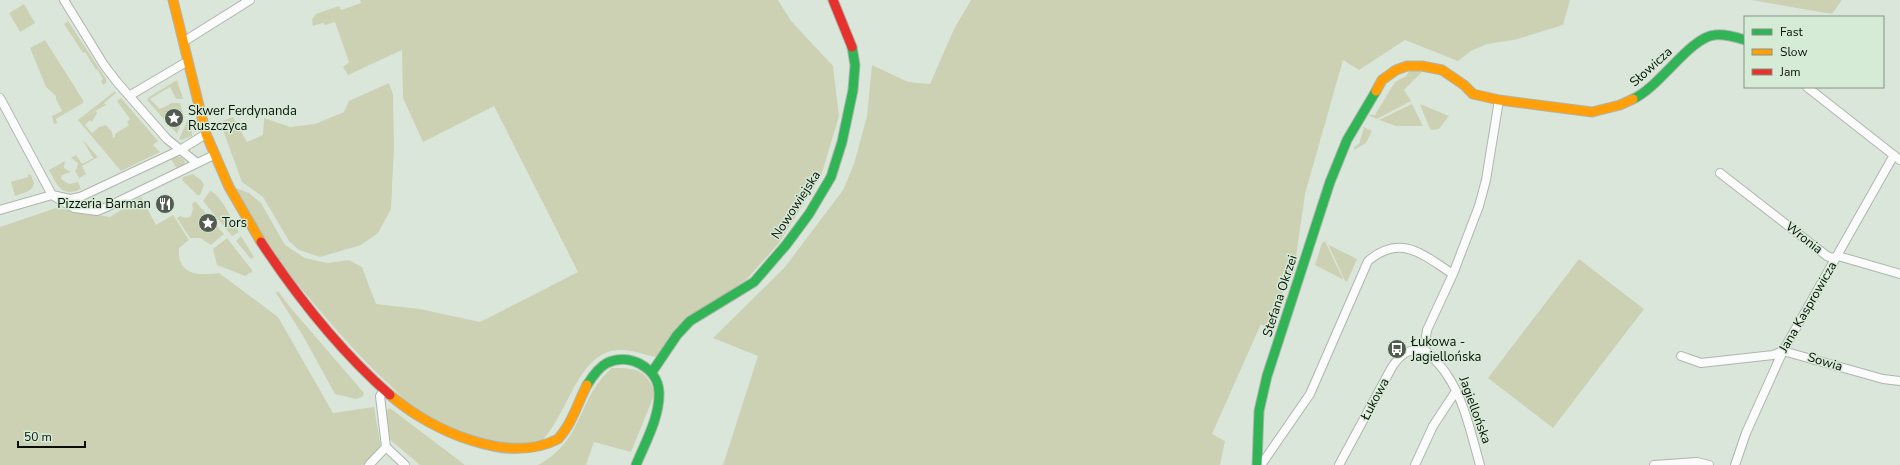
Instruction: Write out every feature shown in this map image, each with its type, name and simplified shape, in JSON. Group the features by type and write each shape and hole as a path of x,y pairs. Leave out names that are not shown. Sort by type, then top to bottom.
{"street":[{"path":"64,0 104,65 129,96 168,139 197,163"},
{"path":"173,0 206,134 214,155 249,224 284,278 337,342 384,391 425,424 461,447"},
{"path":"183,42 250,0"},
{"name":"Nowowiejska","path":"652,372 677,335 690,322 754,282 786,245 809,214 831,177 842,142 853,90 856,65 852,44 833,0"},
{"name":"Słowicza","path":"1499,100 1592,112 1613,107 1642,95 1666,74 1688,50 1701,40 1713,35 1727,35 1744,40"},
{"path":"129,96 188,61"},
{"name":"Stefana Okrzei","path":"1257,465 1259,411 1267,376 1330,182 1347,140 1382,80 1396,70 1414,66 1442,70 1464,85 1473,94 1499,100"},
{"path":"1808,88 1897,158"},
{"path":"0,98 52,195 74,208 97,211 214,155"},
{"path":"1424,349 1427,330 1452,274 1479,206 1486,180 1499,100"},
{"path":"0,210 52,195 70,199 80,197 180,150 206,134"},
{"name":"Jana Kasprowicza","path":"1735,465 1748,426 1783,351 1897,158"},
{"name":"Wronia","path":"1720,173 1827,256 1832,258 1838,256 1900,274"},
{"path":"1261,465 1310,394 1368,261 1374,256 1391,248 1406,247 1421,254 1452,274"},
{"name":"Jagiellońska","path":"1424,349 1448,375 1456,391 1466,417 1480,465"},
{"name":"Łukowa","path":"1339,465 1392,366 1401,354 1407,351 1424,349"},
{"path":"1681,356 1701,363 1773,355 1783,351"},
{"name":"Sowia","path":"1783,351 1883,379 1900,380"},
{"path":"535,456 551,446 562,434 593,374 619,359 630,360 643,364 652,372 660,390 659,400 636,465"},
{"path":"384,391 380,396 386,447 406,465"},
{"path":"1415,465 1433,426 1456,391"},
{"path":"369,465 386,447"},
{"path":"1654,465 1697,462 1709,465"}],"green space":[{"path":"360,0 778,0 791,21 833,66 839,116 821,176 779,243 746,280 680,324 673,331 657,357 623,350 603,354 592,363 582,375 548,434 537,445 527,451 516,454 506,454 484,449 440,428 422,417 410,407 396,391 360,356 271,252 233,187 249,193 261,203 285,245 305,258 327,263 349,260 362,267 376,304 420,309 480,322 578,272 494,106 423,142 403,98 402,50 348,75 343,67 349,62 335,22 313,26 312,19 316,14 339,6 341,10 361,3"},
{"path":"971,0 1570,0 1563,25 1514,40 1487,44 1471,51 1458,61 1405,40 1359,70 1343,60 1305,194 1294,271 1265,327 1261,324 1212,434 1225,441 1220,465 723,465 758,356 713,338 785,267 843,190 854,164 867,116 872,65 908,82 930,84 954,29"},
{"path":"1751,0 1842,0 1832,14"},
{"path":"24,4 35,23 20,32 9,13"},
{"path":"68,21 106,79 106,83 103,85 101,81 103,79 97,69 96,70 85,52 83,53 64,24"},
{"path":"45,40 83,100 83,103 56,119 57,123 54,124 52,116 62,111 56,96 46,87 30,48"},
{"path":"1410,70 1421,71 1421,73 1404,90 1411,101 1377,119 1368,115 1375,115 1395,82 1406,76"},
{"path":"177,80 183,99 176,99 170,87 150,99 160,109 172,103 180,103 184,117 177,134 147,100 149,97"},
{"path":"389,83 393,94 394,147 391,209 378,233 361,245 320,257 299,250 289,241 263,197 242,182 220,122 233,117 247,142 263,135 264,118 290,127 315,124 344,112 349,101"},
{"path":"115,91 116,93 104,103 106,105 82,118 96,111 97,113 92,122 90,120 85,125 92,133 99,127 106,125 112,132 113,138 115,137 115,134 129,125 127,122 130,119 117,101 121,98 158,141 153,145 160,152 121,171 78,120"},
{"path":"1412,104 1423,126 1396,126 1379,120"},
{"path":"1420,104 1449,116 1439,129 1432,130 1429,127"},
{"path":"188,119 192,136 181,140 179,139"},
{"path":"1359,125 1372,131 1366,143 1354,150 1354,147 1359,144 1364,128"},
{"path":"82,139 98,157 82,166 86,174 79,178 75,171 78,163 71,158 76,155 82,164 93,158"},
{"path":"176,156 181,157 185,161 184,165 177,169 171,159"},
{"path":"65,161 64,168 71,172 62,175 61,179 69,184 78,182 81,189 69,192 65,191 55,181 49,170"},
{"path":"28,174 31,175 34,183 33,187 29,191 15,196 11,182 28,177"},
{"path":"193,174 201,180 204,185 200,195 197,195 182,180 183,177"},
{"path":"210,191 218,197 239,232 232,236 203,201"},
{"path":"141,197 156,225 173,215 189,240 179,248 181,264 185,269 197,274 219,273 278,317 333,413 374,407 382,454 372,465 0,465 0,227 56,208 110,217"},
{"path":"195,201 224,234 211,245 200,238 190,238 177,218 180,216 186,218 191,216 193,209 192,204"},
{"path":"1324,235 1329,245 1357,259 1347,282 1345,281"},
{"path":"241,236 254,257 251,259 236,241"},
{"path":"227,238 252,272 245,276 217,265 213,249"},
{"path":"1325,241 1343,279 1315,265 1322,243"},
{"path":"1579,259 1644,309 1553,428 1488,378"},
{"path":"278,291 364,393 362,397 356,399 335,394 302,334 276,293"},
{"path":"612,368 628,369 639,372 648,379 655,393 631,452 594,442 586,465 538,465 553,455 564,444 572,432 592,392"},
{"path":"390,408 465,465 420,465 388,438 386,411"}],"traffic: fast":[{"path":"1633,99 1654,84 1685,53 1705,38 1715,35 1722,35 1744,40"},
{"path":"652,372 677,335 690,321 754,282 786,245 809,214 831,177 842,142 853,90 855,65 852,47"},
{"path":"1257,465 1259,411 1267,376 1330,182 1347,140 1376,91"},
{"path":"587,385 601,367 616,360 633,361 641,364 654,376 659,392 657,411 655,420 636,465"}],"traffic: slow":[{"path":"173,0 206,134 229,187 261,242"},
{"path":"1376,91 1382,80 1396,70 1407,66 1422,66 1442,70 1464,85 1473,94 1499,100 1592,112 1620,105 1633,99"},
{"path":"390,395 427,421 448,432 494,446 517,448 538,446 558,439 571,420 587,385"}],"traffic: jam":[{"path":"833,0 852,47"},
{"path":"261,242 305,303 337,342 390,395"}],"place":[{"name":"Skwer Ferdynanda Ruszczyca","path":"174,118"},
{"name":"Pizzeria Barman","path":"165,204"},
{"name":"Tors","path":"208,223"},
{"name":"Łukowa - Jagiellońska","path":"1397,349"}]}
